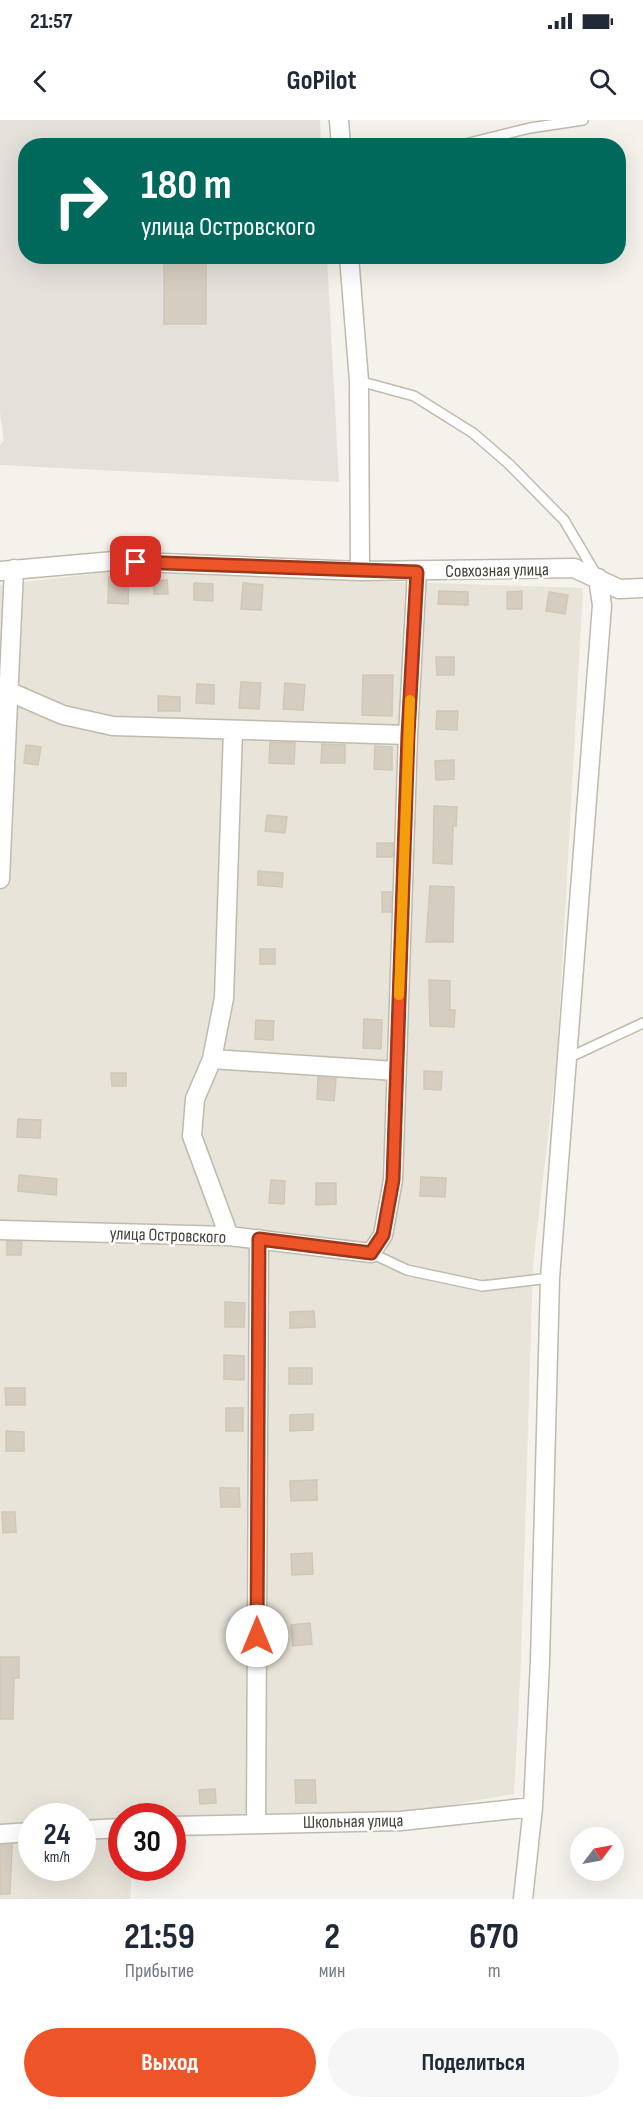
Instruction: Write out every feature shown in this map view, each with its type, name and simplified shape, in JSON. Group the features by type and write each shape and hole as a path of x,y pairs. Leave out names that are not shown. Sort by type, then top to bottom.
{"street":[{"path":"339,120 340,138"},
{"path":"350,264 358,381 360,571"},
{"name":"Совхозная улица","path":"7,570 114,561 417,572 574,568 619,589 643,588"},
{"path":"0,879 10,692 7,570"},
{"path":"371,1253 383,1235 393,1180 408,735 417,572"},
{"path":"523,1899 533,1807 540,1661 550,1278 602,604 598,578"},
{"path":"10,692 63,715 113,726 408,735"},
{"path":"229,1236 192,1136 195,1099 212,1059 224,998 233,730"},
{"path":"212,1059 396,1071"},
{"name":"улица Островского","path":"0,1230 229,1236 371,1253"},
{"path":"256,1822 259,1239"},
{"name":"Школьная улица","path":"186,1825 256,1822 401,1821 533,1807"},
{"path":"0,1833 18,1832"}],"lane":[{"path":"487,138 583,120"},
{"path":"358,381 414,396 473,433 509,464 564,520 598,578"},
{"path":"568,1058 643,1023"},
{"path":"371,1253 407,1270 483,1286 550,1278"}],"shaded area":[{"path":"0,120 320,120 321,138 18,138 18,264 327,264 339,482 0,465 0,445 4,441 0,412"},
{"path":"108,572 583,588 557,1058 533,1265 521,1662 514,1794 398,1814 186,1816 186,1803 108,1803 108,1881 131,1881 130,1899 0,1899 0,585"}],"building":[{"path":"164,264 206,264 206,324 164,324"},
{"path":"109,577 129,578 128,604 108,603"},
{"path":"167,580 168,594 154,594 154,581"},
{"path":"194,583 213,584 213,601 194,600"},
{"path":"243,583 263,585 261,610 241,609"},
{"path":"439,591 468,592 468,605 438,604"},
{"path":"522,591 522,609 507,609 507,592"},
{"path":"549,592 568,595 565,614 546,611"},
{"path":"436,657 454,657 454,675 437,675"},
{"path":"363,675 393,675 392,716 362,715"},
{"path":"241,682 261,683 259,709 239,708"},
{"path":"285,683 305,685 303,710 283,709"},
{"path":"197,684 214,685 214,704 196,703"},
{"path":"158,696 180,697 180,711 158,711"},
{"path":"437,711 458,711 457,730 436,729"},
{"path":"270,742 295,743 294,764 269,763"},
{"path":"322,744 345,745 345,763 321,763"},
{"path":"26,745 41,747 38,765 24,763"},
{"path":"375,746 392,747 392,770 374,769"},
{"path":"454,760 454,779 436,780 435,761"},
{"path":"434,806 457,807 456,826 453,826 452,864 433,863"},
{"path":"267,815 287,817 285,833 265,831"},
{"path":"377,843 393,843 393,857 377,857"},
{"path":"258,871 283,873 282,887 258,885"},
{"path":"430,886 454,887 453,942 426,942"},
{"path":"382,892 391,892 391,912 382,912"},
{"path":"260,949 275,949 275,964 260,964"},
{"path":"429,980 450,981 450,1010 455,1010 454,1027 430,1026"},
{"path":"364,1019 382,1020 381,1049 363,1048"},
{"path":"256,1020 274,1021 273,1040 255,1039"},
{"path":"424,1071 442,1072 441,1090 424,1089"},
{"path":"111,1073 126,1073 126,1086 112,1086"},
{"path":"318,1077 336,1079 334,1101 317,1099"},
{"path":"18,1119 41,1120 40,1138 17,1137"},
{"path":"19,1175 57,1179 56,1195 18,1191"},
{"path":"421,1177 446,1178 445,1197 420,1196"},
{"path":"271,1180 285,1181 284,1204 269,1203"},
{"path":"316,1183 336,1183 336,1204 316,1205"},
{"path":"7,1241 22,1242 21,1255 7,1255"},
{"path":"225,1302 245,1303 244,1327 225,1327"},
{"path":"314,1311 315,1327 290,1328 290,1312"},
{"path":"224,1355 244,1356 244,1380 224,1379"},
{"path":"289,1368 312,1368 312,1384 289,1384"},
{"path":"5,1388 25,1388 25,1405 6,1405"},
{"path":"226,1408 243,1408 243,1431 226,1431"},
{"path":"313,1414 313,1430 290,1431 290,1415"},
{"path":"6,1431 24,1432 24,1451 6,1451"},
{"path":"317,1480 317,1500 291,1501 290,1481"},
{"path":"220,1488 239,1488 240,1507 221,1507"},
{"path":"2,1512 15,1512 16,1532 3,1533"},
{"path":"312,1553 313,1574 292,1575 291,1554"},
{"path":"310,1623 312,1644 293,1646 291,1625"},
{"path":"0,1657 19,1657 19,1678 14,1678 13,1719 0,1719"},
{"path":"295,1780 315,1780 316,1803 296,1803"},
{"path":"215,1789 216,1803 200,1804 199,1790"},
{"path":"0,1845 12,1845 10,1894 0,1894"}],"slow traffic":[{"path":"399,995 410,700"}],"route":[{"path":"136,562 417,572 408,735 393,1180 383,1235 371,1253 259,1239 257,1636"}]}
